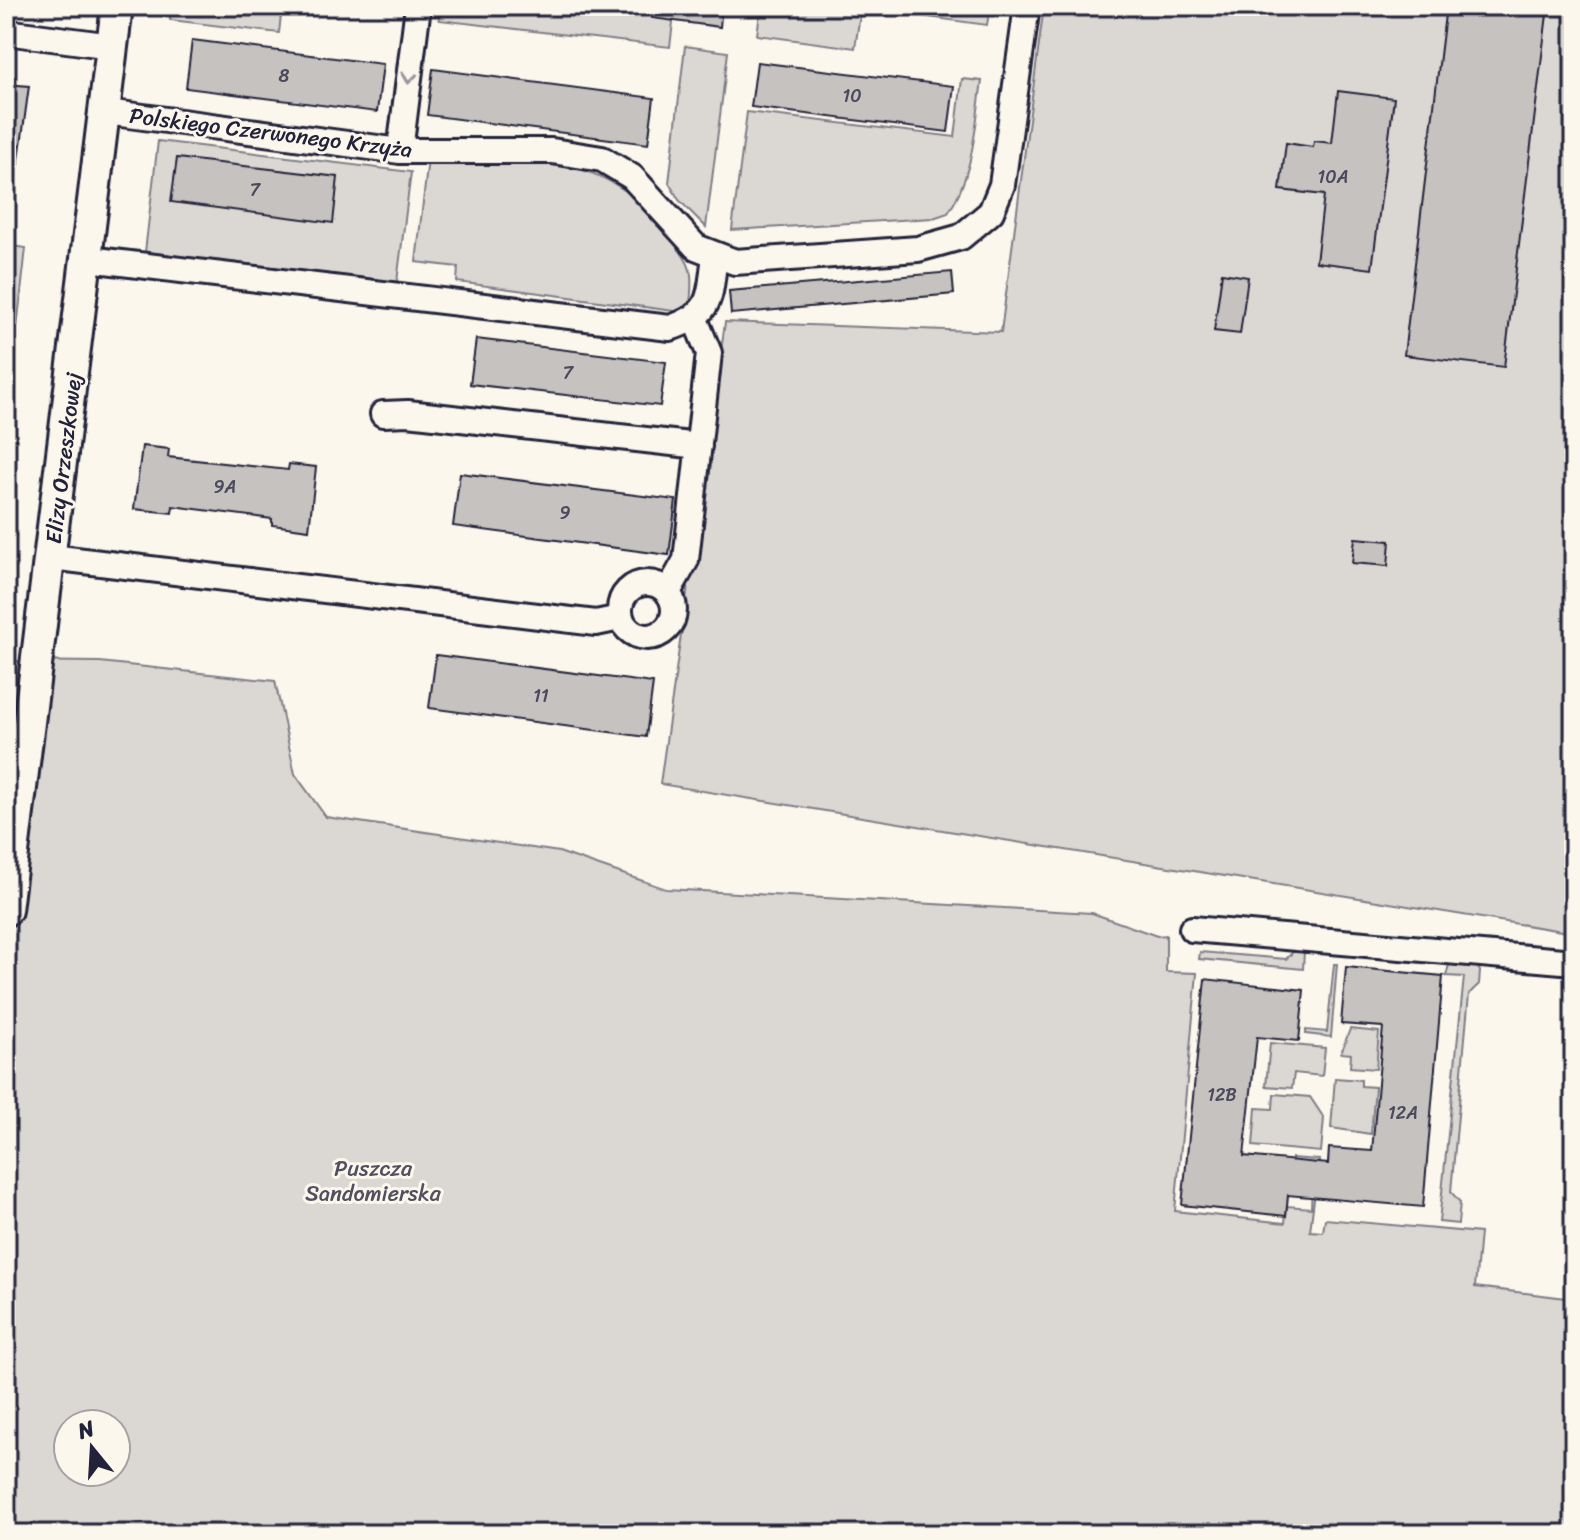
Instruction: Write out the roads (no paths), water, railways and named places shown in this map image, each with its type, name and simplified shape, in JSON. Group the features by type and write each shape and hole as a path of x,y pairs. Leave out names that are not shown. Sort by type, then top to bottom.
{"street":[{"name":"Elizy Orzeszkowej","path":"6,910 117,6"},
{"path":"400,151 418,6"},
{"name":"Polskiego Czerwonego Krzyża","path":"106,112 400,151 552,151 602,159 632,177 696,247 735,262 918,249 961,237 977,228 991,212 1002,185 1027,6"},
{"path":"6,32 112,46"},
{"path":"88,259 670,328 695,319 708,300 715,256"},
{"path":"668,592 652,582 633,585 621,600 620,618 631,632 656,636 670,625 673,617 668,592 686,560 709,353 695,319"},
{"path":"383,414 408,413 699,446"},
{"path":"51,557 581,621 620,618"},
{"path":"1192,929 1574,962"}],"park label":[{"name":"Puszcza Sandomierska","path":"373,1180"}]}
